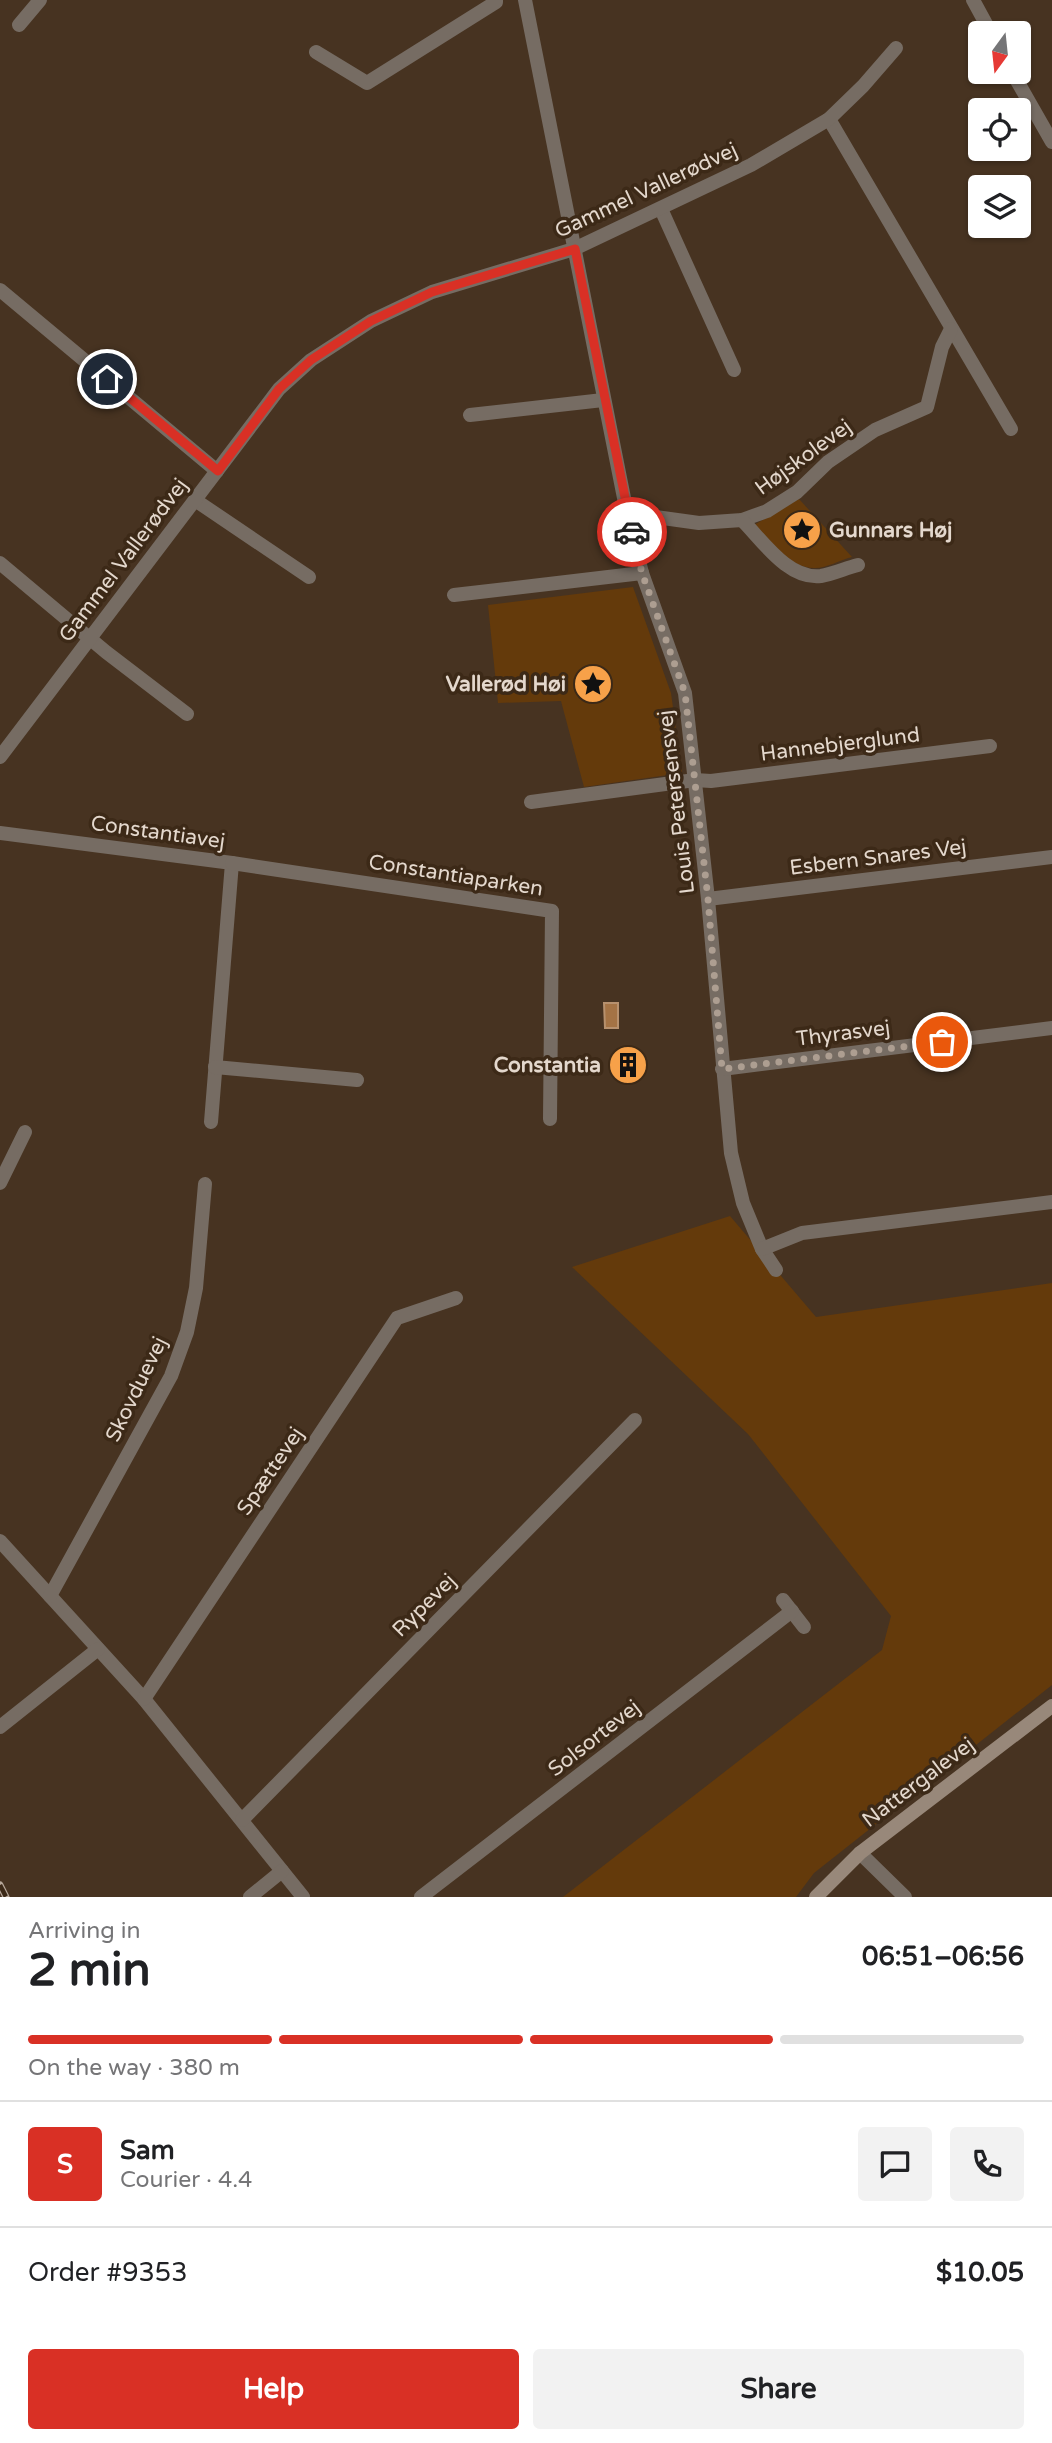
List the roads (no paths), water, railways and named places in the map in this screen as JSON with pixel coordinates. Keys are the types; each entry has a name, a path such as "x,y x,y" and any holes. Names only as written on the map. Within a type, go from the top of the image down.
{"street":[{"path":"19,25 40,0"},
{"path":"316,52 367,83 496,0"},
{"name":"Louis Petersensvej","path":"525,0 627,513 642,573 685,693 708,899 731,1153 743,1203 762,1249 776,1270"},
{"path":"973,0 984,21"},
{"name":"Gammel Vallerødvej","path":"0,757 279,389 311,360 371,321 432,292 575,249 751,165 829,119 897,48"},
{"path":"1020,84 1052,142"},
{"path":"829,119 1011,429"},
{"path":"661,209 734,370"},
{"path":"0,290 218,471"},
{"name":"Højskolevej","path":"627,513 699,523 742,520 767,511 797,492 828,462 875,430 927,407 942,347 951,329"},
{"path":"470,415 604,400"},
{"path":"195,500 309,576"},
{"name":"Højskolevej","path":"742,520 788,567 803,573 819,576 858,565"},
{"path":"0,563 90,639 187,715"},
{"path":"454,595 642,573"},
{"name":"Hannebjerglund","path":"531,802 990,746"},
{"name":"Constantiavej","path":"0,833 232,863 211,1122"},
{"name":"Esbern Snares Vej","path":"708,899 1052,857"},
{"name":"Constantiaparken","path":"232,863 552,911 550,1119"},
{"name":"Thyrasvej","path":"722,1069 1052,1028"},
{"path":"215,1068 357,1080"},
{"path":"0,1183 25,1132"},
{"name":"Skovduevej","path":"50,1596 171,1376 187,1332 195,1288 205,1184"},
{"path":"762,1249 802,1233 1052,1202"},
{"name":"Spættevej","path":"144,1699 397,1318 456,1298"},
{"name":"Rypevej","path":"242,1820 635,1420"},
{"path":"0,1541 144,1699 303,1897"},
{"name":"Solsortevej","path":"421,1897 788,1606 804,1627"},
{"path":"0,1727 98,1649"},
{"name":"Nattergalevej","path":"816,1897 860,1853 1052,1706"},
{"path":"860,1853 905,1897"},
{"path":"250,1897 282,1871"}],"railway":[{"path":"0,1885 6,1897"}],"place":[{"name":"Gunnars Høj","path":"802,530"},
{"name":"Vallerød Høi","path":"593,684"},
{"name":"Constantia","path":"628,1065"}]}
